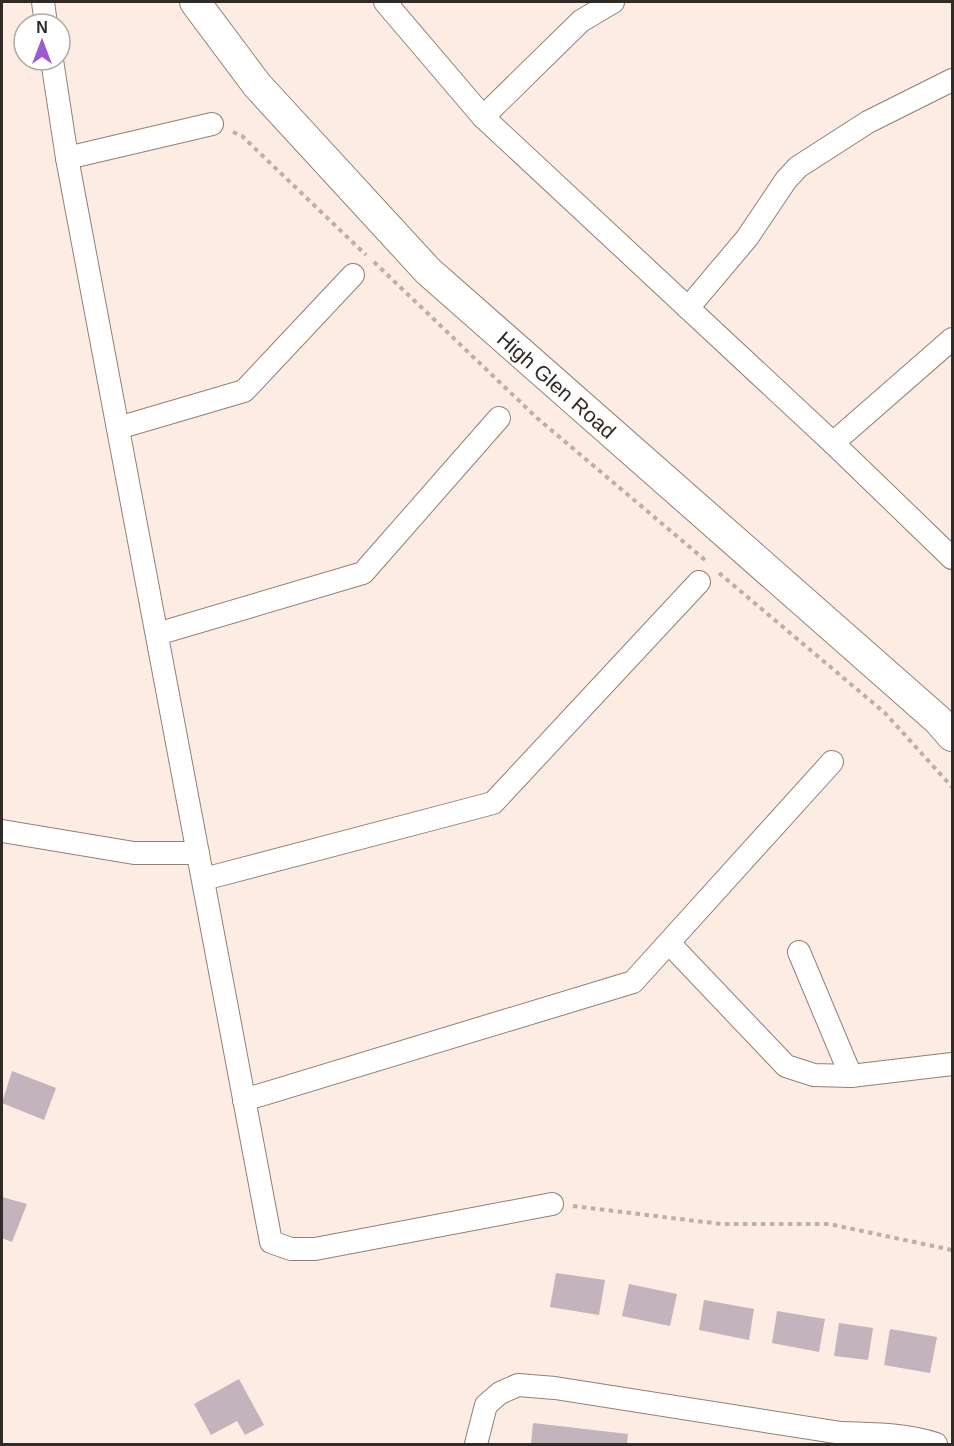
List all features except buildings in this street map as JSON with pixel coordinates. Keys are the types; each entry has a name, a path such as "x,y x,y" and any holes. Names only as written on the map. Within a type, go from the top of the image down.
{"main road":[{"name":"High Glen Road","path":"195,2 257,85 428,271 938,720 952,736"}],"street":[{"path":"385,2 483,117 833,443 952,558"},
{"path":"483,117 580,21 613,2"},
{"path":"54,72 67,158 272,1242 291,1249 315,1249 552,1204"},
{"path":"688,308 747,238 786,180 798,167 868,122 952,80"},
{"path":"67,158 212,124"},
{"path":"118,428 244,391 353,275"},
{"path":"833,443 952,339"},
{"path":"157,634 363,573 498,418"},
{"path":"204,879 492,803 707,571"},
{"path":"244,1100 633,982 832,762"},
{"path":"2,831 134,854 198,853"},
{"path":"669,943 786,1066 814,1075 851,1076 952,1064"},
{"path":"799,952 851,1076"},
{"path":"476,1444 486,1405 500,1393 518,1385 555,1388 841,1433 920,1439 936,1444"}],"path":[{"path":"212,124 242,136 537,418 707,571 885,713 952,787"},
{"path":"552,1204 722,1224 829,1224 952,1250"}]}
